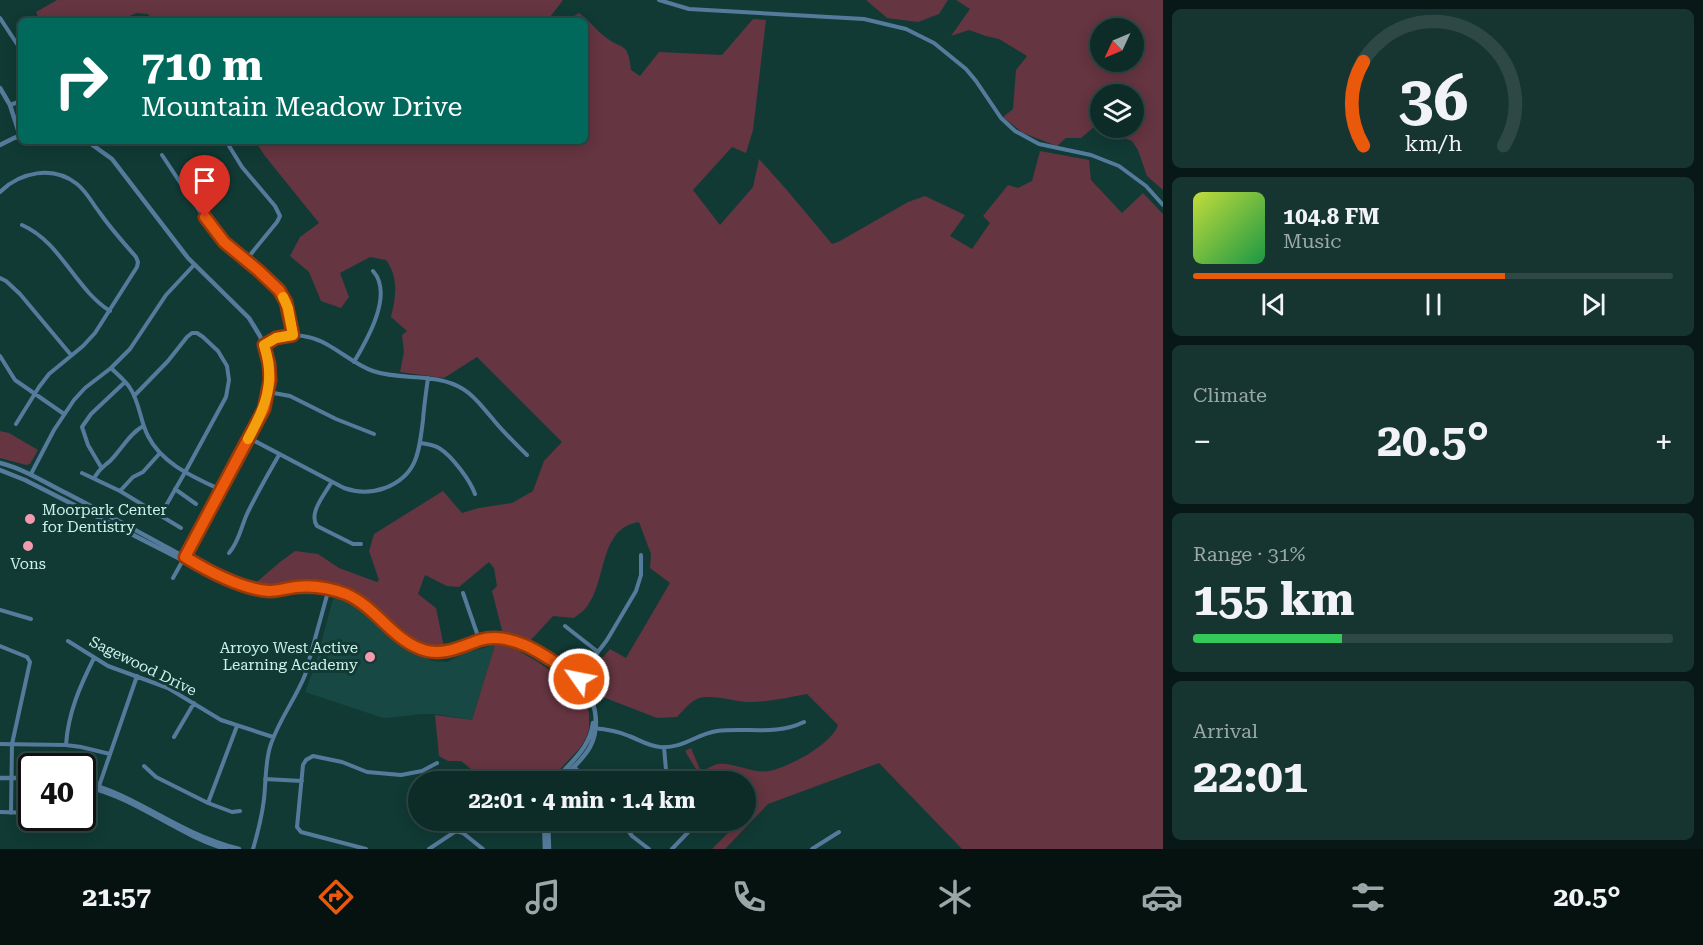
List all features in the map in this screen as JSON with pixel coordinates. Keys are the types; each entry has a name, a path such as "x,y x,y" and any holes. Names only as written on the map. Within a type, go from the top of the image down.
{"street":[{"path":"659,0 689,9 864,19 906,29 939,46 966,69 1001,118 1015,131 1038,144 1092,155 1119,166 1146,186 1163,205"},
{"path":"0,18 18,45"},
{"path":"0,88 10,105 18,130"},
{"path":"10,105 18,101"},
{"path":"0,145 18,137"},
{"path":"92,144 105,153 120,168 194,265 249,318 264,345 269,369 268,392 264,409 173,578"},
{"path":"228,144 242,167 275,206 280,216 246,260"},
{"path":"162,155 217,234 279,290 286,302 293,335"},
{"path":"0,192 17,178 39,173 65,177 85,192 138,262 110,311 89,340 49,374 16,424"},
{"path":"22,225 38,233 88,293 110,311"},
{"path":"30,474 64,414 79,394 130,350 166,296 194,265"},
{"path":"354,362 371,331 378,310 379,280 373,271"},
{"path":"0,278 20,294 71,355"},
{"path":"134,396 190,334 200,334 225,361 228,390 219,411 159,516"},
{"path":"264,345 276,338 293,335 307,336 319,340 354,362 378,373 450,382 473,397 527,454"},
{"path":"0,356 15,380 64,414"},
{"path":"111,368 131,389 143,426 160,453 173,464 221,490"},
{"path":"249,438 344,488 360,492 373,491 391,485 400,480 415,462 421,443 428,378"},
{"path":"101,467 85,438 82,427 91,414 124,382"},
{"path":"268,392 290,396 336,419 374,434"},
{"path":"94,478 130,435 143,426"},
{"path":"421,443 435,446 446,453 471,483 475,494"},
{"path":"120,491 160,453"},
{"path":"230,553 236,545 244,520 279,454"},
{"path":"0,463 30,474 184,559"},
{"path":"0,470 25,480 227,581 269,594 308,589 328,590 356,598 404,640 421,649 445,652 496,638 519,642 577,680 585,687 594,707 591,745 566,771"},
{"path":"82,473 120,491 182,528"},
{"path":"331,483 314,514 314,521 317,526 347,541 361,544"},
{"path":"175,489 196,504"},
{"path":"577,680 607,639 638,586 642,571 641,555"},
{"path":"253,849 262,815 267,759 273,737 305,675 328,590"},
{"path":"463,593 480,642"},
{"path":"0,610 31,619"},
{"path":"565,626 598,652"},
{"name":"Sagewood Drive","path":"68,641 115,669 168,688 220,720 273,737"},
{"path":"0,646 27,657 30,662 12,744 11,813"},
{"path":"66,745 68,725 78,690 94,658"},
{"path":"99,788 137,676"},
{"path":"174,737 194,703"},
{"path":"594,728 616,731 649,745 664,747 682,745 717,731 785,730 804,722"},
{"path":"208,803 237,726"},
{"path":"0,744 66,745 110,754"},
{"path":"664,747 666,771"},
{"path":"366,849 298,830 296,824 304,762 313,756 342,762 367,772 393,775 416,773 437,763"},
{"path":"567,771 572,765"},
{"path":"572,765 578,771"},
{"path":"144,766 156,777 208,803 232,812 240,811"},
{"path":"265,779 302,781"},
{"path":"0,780 18,780"},
{"path":"96,787 192,836 225,848 239,849"},
{"path":"0,812 18,813"},
{"path":"429,849 456,831 463,833 483,849"},
{"path":"546,831 547,849"},
{"path":"629,831 649,849"},
{"path":"672,849 690,831"},
{"path":"812,849 839,831"}],"shaded area":[{"path":"57,0 563,0 549,18 151,18 148,14 137,13 124,18 39,18 36,12"},
{"path":"866,0 948,0 939,14 918,22 887,18"},
{"path":"956,0 1163,0 1163,190 1147,176 1138,150 1132,141 1124,138 1144,138 1144,84 1090,84 1090,130 1081,138 1066,138 1057,146 1023,133 1003,117 1013,109 1016,70 1027,56 999,39 969,30 951,36 970,9"},
{"path":"579,13 585,18 571,18"},
{"path":"753,19 766,20 753,130 746,153 732,147 693,190 720,225 753,187 759,159 832,244 908,202 925,196 965,215 950,236 972,249 990,223 983,216 1008,185 1018,188 1032,181 1040,151 1089,160 1091,180 1122,213 1143,193 1163,214 1163,849 962,849 879,763 768,804 756,817 756,771 777,769 808,754 827,740 838,725 807,694 751,702 705,697 693,701 677,717 657,718 603,697 593,690 586,680 591,671 610,649 626,658 670,583 650,568 651,554 639,522 626,526 610,544 594,594 585,609 574,618 553,616 530,641 503,634 492,591 497,586 494,568 489,562 459,587 447,586 425,575 418,594 436,608 445,652 413,646 356,599 315,587 274,591 251,587 295,551 318,554 339,568 377,582 379,580 369,551 374,534 443,491 462,513 512,503 533,491 544,461 562,442 477,357 444,378 400,372 404,352 402,335 407,331 391,317 395,281 386,260 370,257 340,273 349,297 341,308 321,301 309,272 290,256 300,237 319,223 257,144 588,144 588,21 610,41 626,50 631,70 640,76 659,52 722,55"},
{"path":"0,431 9,433 38,450 30,464 0,458"},
{"name":"Arroyo West Active Learning Academy","path":"340,597 362,610 404,649 433,661 447,662 465,653 495,645 472,720 436,714 380,717 305,692 315,666 333,599"},
{"path":"495,645 512,647 568,679 576,686 585,699 589,713 589,729 580,748 558,771 474,771 461,761 448,761 439,756 435,715 472,720"},
{"path":"691,748 701,771 697,771 685,751"},
{"path":"718,764 756,771 703,771"},
{"path":"730,831 742,831 725,849 712,849"}],"slow traffic":[{"path":"248,439 264,409 268,392 270,380 264,345 276,338 293,335 288,308 283,297"}],"place":[{"name":"Moorpark Center for Dentistry","path":"30,519"},
{"name":"Vons","path":"28,546"},
{"name":"Arroyo West Active Learning Academy","path":"370,657"}],"route":[{"path":"205,217 224,242 279,290 286,302 293,335 276,338 264,345 270,380 264,409 185,557 234,582 259,590 274,591 296,587 315,587 329,588 347,594 364,604 404,640 421,649 445,652 480,640 508,639 519,642 579,679"}]}
